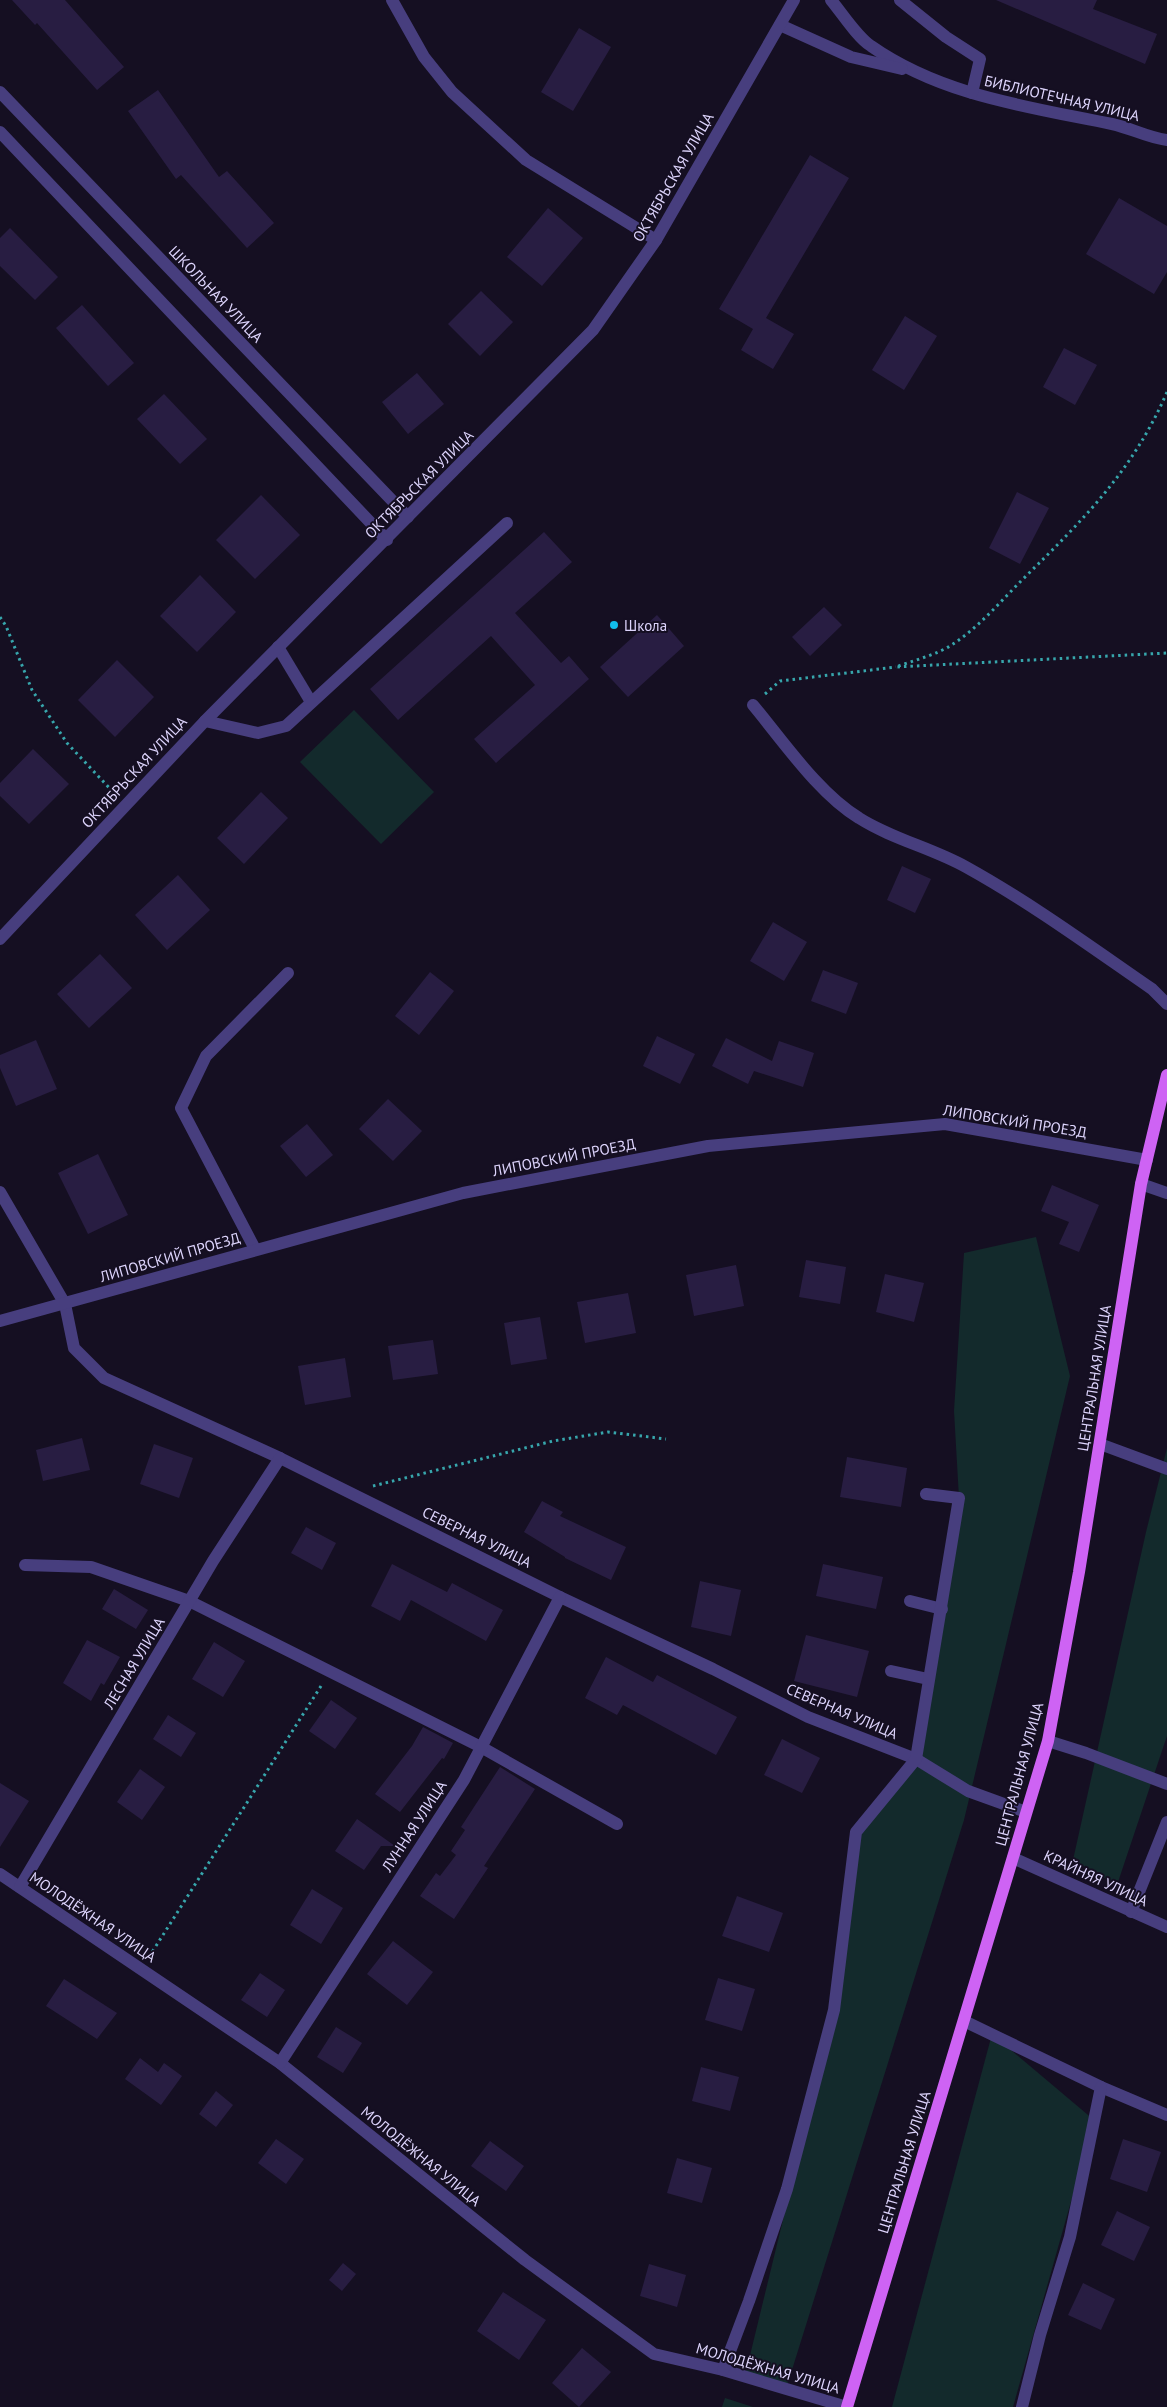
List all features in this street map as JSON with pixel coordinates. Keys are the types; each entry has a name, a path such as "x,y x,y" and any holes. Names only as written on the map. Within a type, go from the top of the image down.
{"main road":[{"name":"ЦЕНТРАЛЬНАЯ УЛИЦА","path":"847,2407 1048,1742 1100,1444 1141,1184 1167,1075"}],"street":[{"path":"392,0 424,57 452,92 526,160 656,240"},
{"name":"ОКТЯБРЬСКАЯ УЛИЦА","path":"0,939 205,721 594,330 656,240 794,0"},
{"name":"БИБЛИОТЕЧНАЯ УЛИЦА","path":"831,0 869,45 917,72 972,93 1017,106 1115,125 1167,140"},
{"path":"900,0 946,37 980,59 972,93"},
{"path":"780,25 851,57 917,72"},
{"name":"ШКОЛЬНАЯ УЛИЦА","path":"0,92 408,518"},
{"path":"0,132 387,540"},
{"path":"205,721 258,733 286,726 507,523"},
{"path":"278,647 311,702"},
{"path":"753,705 816,782 858,818 913,845 964,865 1152,989 1167,1004"},
{"path":"255,1249 181,1108 206,1056 288,973"},
{"name":"ЛИПОВСКИЙ ПРОЕЗД","path":"0,1321 463,1192 708,1146 944,1124 1147,1160"},
{"path":"1141,1184 1167,1193"},
{"name":"СЕВЕРНАЯ УЛИЦА","path":"0,1192 65,1304 74,1348 104,1378 280,1458 808,1717 916,1760 968,1791 1026,1812"},
{"path":"1100,1444 1167,1469"},
{"name":"ЛЕСНАЯ УЛИЦА","path":"20,1887 189,1601 280,1458"},
{"path":"723,2370 749,2301 787,2189 834,2010 856,1832 916,1760 959,1498 926,1494"},
{"path":"25,1565 90,1568 189,1601 331,1670 481,1747 618,1824"},
{"name":"ЛУННАЯ УЛИЦА","path":"280,2063 464,1780 560,1597"},
{"path":"910,1601 942,1609"},
{"path":"891,1671 928,1679"},
{"path":"1048,1742 1086,1753 1167,1784"},
{"path":"1130,1912 1167,1822"},
{"name":"КРАЙНЯЯ УЛИЦА","path":"1013,1858 1167,1927"},
{"name":"МОЛОДЁЖНАЯ УЛИЦА","path":"0,1874 280,2063 525,2260 654,2354 723,2370 847,2407"},
{"path":"964,2021 1167,2115"},
{"path":"1022,2407 1040,2335 1070,2237 1101,2086"}],"path":[{"path":"896,667 951,646 974,628 1071,532 1118,479 1155,420 1167,392"},
{"path":"0,617 6,626 32,690 67,743 125,805"},
{"path":"753,705 780,681 896,667 1167,653"},
{"path":"350,1492 553,1441 608,1432 666,1439"},
{"path":"141,1968 331,1670"}],"green space":[{"path":"354,710 434,792 381,844 300,762"},
{"path":"1036,1237 1070,1376 964,1820 786,2389 745,2376 834,2010 856,1832 916,1759 959,1498 954,1411 964,1253"},
{"path":"1167,1448 1167,1736 1117,1885 1073,1860 1146,1532"},
{"path":"992,2034 1094,2120 1013,2407 892,2407"},
{"path":"725,2398 753,2407 722,2407"}],"building":[{"path":"12,0 65,0 124,67 97,90 37,23 35,25"},
{"path":"996,0 1097,0 1093,9 1157,34 1145,64"},
{"path":"579,28 611,47 573,111 541,92"},
{"path":"158,90 219,177 227,171 274,223 247,248 181,175 176,179 128,111"},
{"path":"810,155 849,178 766,318 794,334 773,369 741,350 753,329 719,309"},
{"path":"1119,198 1167,226 1167,272 1154,294 1086,254"},
{"path":"548,208 583,238 542,286 507,257"},
{"path":"10,228 58,277 35,300 0,266 0,238"},
{"path":"481,291 513,322 480,356 448,324"},
{"path":"82,305 134,363 108,386 56,328"},
{"path":"905,316 937,336 904,390 872,370"},
{"path":"1064,348 1097,365 1075,405 1043,387"},
{"path":"417,373 444,404 408,434 382,402"},
{"path":"164,394 207,439 180,464 137,419"},
{"path":"1017,492 1049,508 1020,564 989,548"},
{"path":"261,495 300,535 255,579 216,540"},
{"path":"544,532 572,562 515,613 561,663 569,656 589,679 496,763 474,739 535,685 491,636 398,720 370,689"},
{"path":"200,575 236,612 197,652 160,616"},
{"path":"824,607 842,625 810,656 792,637"},
{"path":"657,615 684,646 628,697 600,667"},
{"path":"117,660 154,697 115,737 78,700"},
{"path":"33,749 69,784 29,824 0,796 0,783"},
{"path":"261,792 288,818 244,864 217,838"},
{"path":"902,866 931,879 915,913 887,900"},
{"path":"178,875 210,910 167,950 135,915"},
{"path":"773,922 807,942 784,981 750,961"},
{"path":"100,954 132,988 89,1028 57,994"},
{"path":"823,970 858,983 846,1014 811,1001"},
{"path":"430,972 454,991 419,1035 395,1016"},
{"path":"657,1036 695,1054 680,1084 643,1066"},
{"path":"726,1038 772,1061 779,1041 814,1053 803,1087 754,1071 748,1084 712,1066"},
{"path":"36,1040 57,1089 16,1106 0,1068 0,1055"},
{"path":"388,1099 422,1131 393,1161 359,1129"},
{"path":"307,1124 333,1155 306,1177 280,1146"},
{"path":"98,1154 128,1215 88,1234 58,1173"},
{"path":"1052,1185 1099,1205 1079,1252 1059,1244 1069,1222 1041,1211"},
{"path":"806,1260 846,1267 840,1304 799,1297"},
{"path":"736,1265 744,1306 694,1316 686,1275"},
{"path":"885,1274 924,1283 914,1322 876,1312"},
{"path":"628,1293 636,1333 585,1343 577,1302"},
{"path":"540,1317 547,1359 511,1365 504,1323"},
{"path":"433,1340 438,1374 393,1380 388,1346"},
{"path":"345,1358 351,1397 305,1405 298,1366"},
{"path":"82,1438 90,1470 43,1481 36,1450"},
{"path":"154,1444 193,1458 179,1498 140,1484"},
{"path":"847,1457 907,1468 901,1507 840,1497"},
{"path":"542,1501 563,1512 560,1516 626,1547 611,1580 565,1558 524,1532"},
{"path":"306,1527 336,1543 322,1570 291,1553"},
{"path":"392,1564 447,1592 452,1583 503,1610 486,1641 411,1600 400,1621 371,1606"},
{"path":"823,1564 883,1577 876,1609 816,1596"},
{"path":"700,1581 741,1590 731,1636 691,1627"},
{"path":"114,1589 148,1610 136,1629 102,1609"},
{"path":"806,1635 869,1651 857,1697 794,1681"},
{"path":"87,1640 120,1657 104,1685 101,1683 91,1701 63,1683"},
{"path":"214,1642 245,1661 223,1697 192,1679"},
{"path":"606,1657 653,1682 657,1675 737,1717 716,1755 623,1705 617,1715 585,1698"},
{"path":"331,1700 357,1718 335,1749 309,1731"},
{"path":"168,1715 196,1733 181,1757 153,1739"},
{"path":"423,1727 453,1743 444,1759 442,1758 400,1812 375,1794 412,1746"},
{"path":"782,1739 820,1758 802,1793 764,1775"},
{"path":"500,1767 535,1789 484,1866 488,1868 454,1919 420,1896 436,1873 440,1876 456,1855 451,1851 465,1830 461,1827"},
{"path":"140,1769 165,1787 142,1820 117,1802"},
{"path":"0,1783 29,1801 0,1847"},
{"path":"357,1819 395,1846 381,1846 364,1870 335,1851"},
{"path":"312,1889 343,1908 321,1944 290,1925"},
{"path":"737,1896 783,1913 769,1952 722,1936"},
{"path":"393,1941 433,1972 407,2005 367,1974"},
{"path":"260,1973 285,1990 267,2017 241,2000"},
{"path":"718,1978 755,1989 742,2031 705,2020"},
{"path":"64,1979 117,2013 97,2039 46,2006"},
{"path":"336,2027 362,2043 343,2073 317,2057"},
{"path":"140,2058 158,2072 164,2063 182,2076 161,2105 125,2079"},
{"path":"701,2067 739,2077 730,2111 692,2101"},
{"path":"216,2091 233,2105 216,2127 199,2114"},
{"path":"276,2139 304,2159 286,2184 258,2163"},
{"path":"1123,2139 1161,2152 1147,2192 1110,2179"},
{"path":"490,2141 524,2166 506,2191 471,2166"},
{"path":"677,2158 712,2168 702,2203 667,2193"},
{"path":"1117,2211 1150,2227 1134,2261 1101,2245"},
{"path":"343,2263 356,2274 342,2291 329,2280"},
{"path":"649,2264 686,2275 677,2307 640,2296"},
{"path":"1083,2283 1115,2299 1101,2330 1068,2315"},
{"path":"503,2292 546,2320 519,2360 477,2331"},
{"path":"582,2348 611,2372 579,2407 552,2383"}],"place":[{"name":"Школа","path":"614,625"}]}
